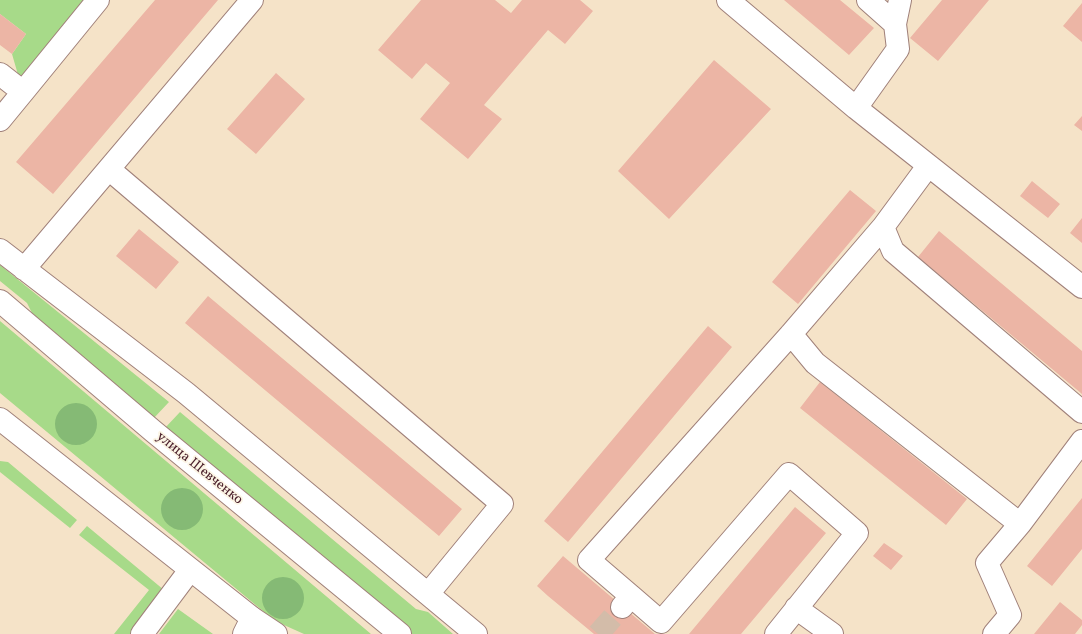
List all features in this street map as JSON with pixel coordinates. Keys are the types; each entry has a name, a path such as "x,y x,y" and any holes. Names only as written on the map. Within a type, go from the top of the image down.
{"main road":[{"path":"0,120 98,0"},
{"path":"24,269 110,170 252,0"},
{"path":"728,0 856,108 1082,287"},
{"path":"868,0 895,24"},
{"path":"856,108 898,49 895,24 900,0"},
{"path":"0,74 22,92"},
{"path":"776,634 857,533 789,474 661,622 627,601 589,560 791,334 883,228 928,166"},
{"path":"110,170 502,504 428,594"},
{"path":"883,228 893,250 1082,412"},
{"path":"0,250 186,393 476,634"},
{"name":"улица Шевченко","path":"0,301 153,431 400,634"},
{"path":"791,334 815,364 1020,524"},
{"path":"2,425 190,570 248,626 276,634"},
{"path":"994,634 1010,615 987,564 1020,524 1082,441"},
{"path":"142,634 190,570"},
{"path":"796,608 832,634"}],"green space":[{"path":"0,0 98,0 23,92 12,54 26,34 0,14"},
{"path":"0,265 169,402 153,419 38,325 27,303 0,281"},
{"path":"0,321 371,634 304,634 275,621 0,393"},
{"path":"72,403 80,403 91,409 97,420 97,428 91,439 80,445 72,445 61,439 55,428 55,420 61,409"},
{"path":"180,412 416,609 428,612 453,634 406,634 164,429"},
{"path":"0,461 8,462 77,520 70,528 0,472"},
{"path":"178,488 186,488 197,494 203,505 203,513 197,524 186,530 178,530 167,524 161,513 161,505 167,494"},
{"path":"87,526 164,590 131,634 114,634 149,590 79,535"},
{"path":"279,577 287,577 298,583 304,594 304,602 298,613 287,619 279,619 268,613 262,602 262,594 268,583"},
{"path":"178,609 213,634 159,634"}],"building":[{"path":"155,0 218,0 53,194 16,162"},
{"path":"421,0 495,0 511,13 522,0 580,0 593,11 565,44 548,30 484,105 502,119 468,159 420,119 450,83 426,63 412,79 378,50"},
{"path":"784,0 840,0 874,28 849,55"},
{"path":"942,0 989,0 938,61 910,38"},
{"path":"1082,3 1082,42 1063,26"},
{"path":"0,14 26,34 12,54 0,45"},
{"path":"714,60 771,109 669,219 618,171"},
{"path":"276,73 305,99 256,154 227,129"},
{"path":"1082,116 1082,131 1074,125"},
{"path":"1032,181 1060,204 1048,218 1020,196"},
{"path":"850,190 876,211 798,304 772,282"},
{"path":"1082,218 1082,243 1070,233"},
{"path":"139,229 179,262 156,289 116,256"},
{"path":"939,231 1082,351 1082,394 918,257"},
{"path":"208,296 462,509 439,536 185,323"},
{"path":"708,326 732,347 568,542 544,521"},
{"path":"820,382 967,499 946,525 800,408"},
{"path":"1082,498 1082,549 1052,586 1027,566"},
{"path":"795,507 826,533 741,634 689,634"},
{"path":"884,543 903,556 891,570 873,556"},
{"path":"563,556 655,634 594,634 548,596 537,586"},
{"path":"1060,602 1082,620 1082,625 1075,634 1034,634"}],"tunnel":[{"path":"598,634 622,607"}]}
